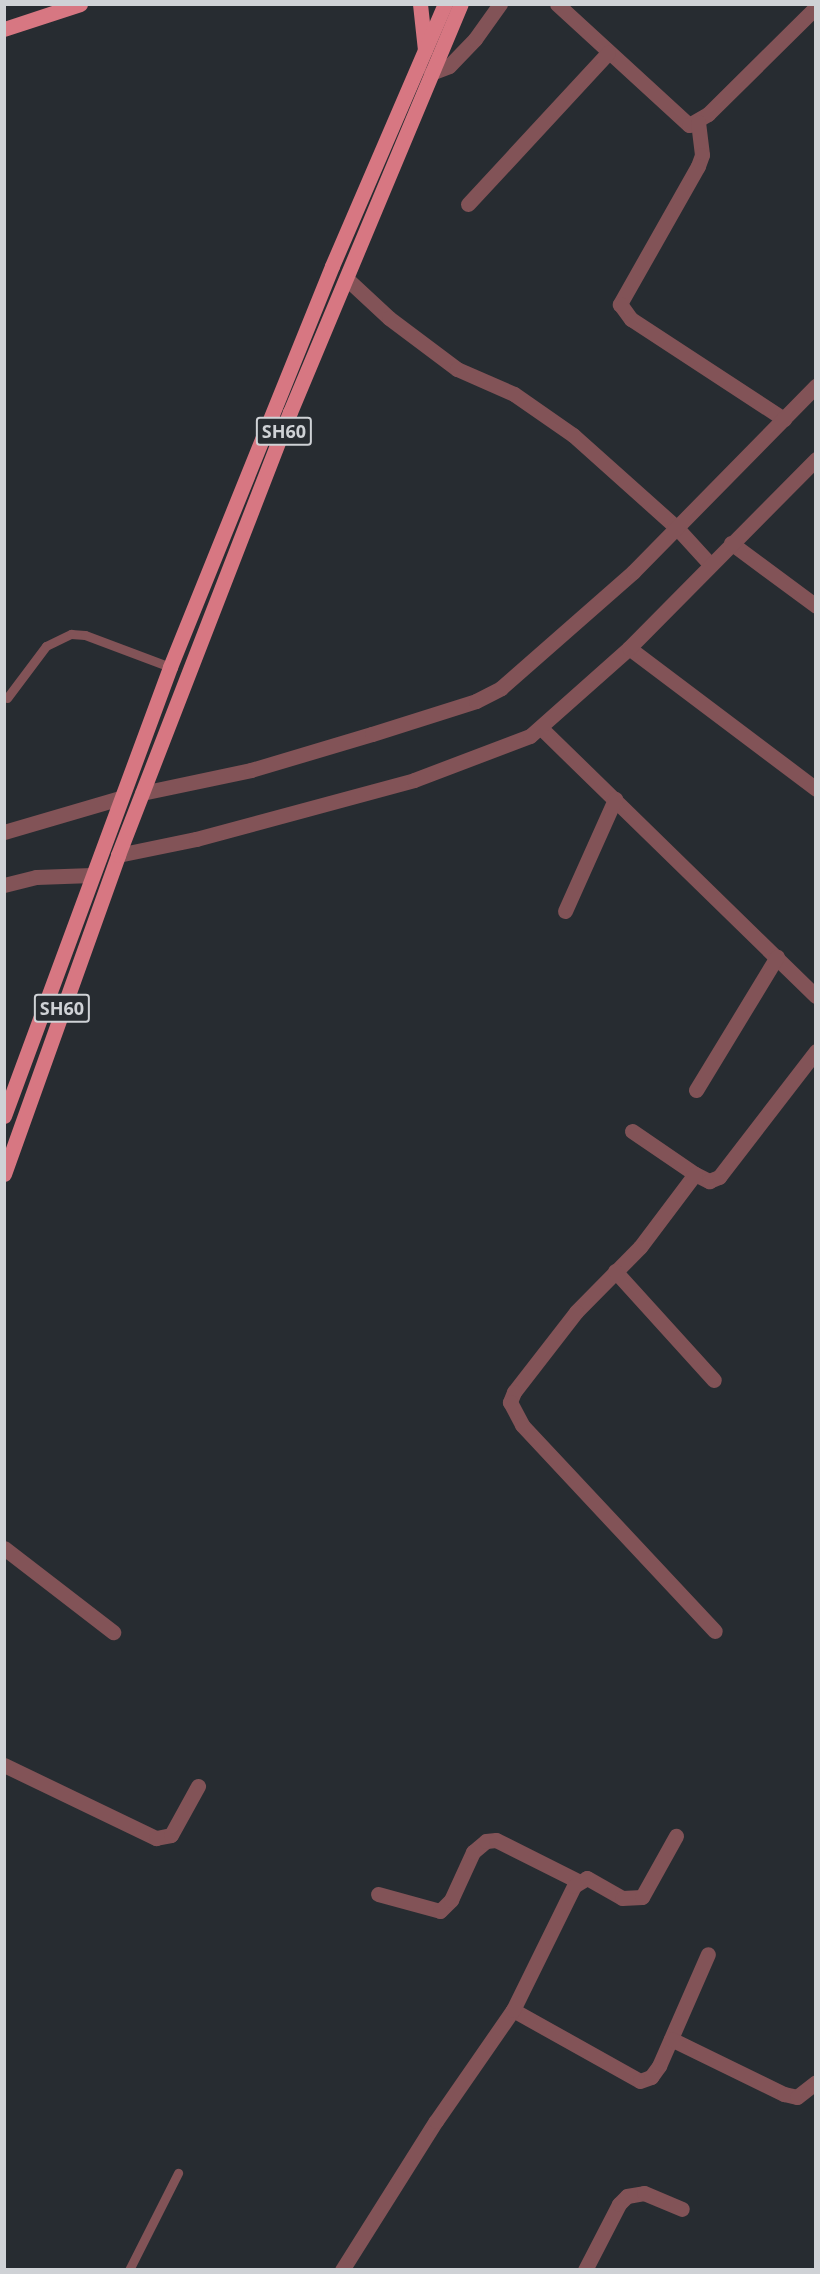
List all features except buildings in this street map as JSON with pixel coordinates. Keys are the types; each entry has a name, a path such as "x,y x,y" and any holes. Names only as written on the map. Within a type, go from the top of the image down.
{"main road":[{"path":"4,29 80,4"},
{"path":"420,4 425,53"},
{"name":"SH60","path":"4,1174 120,849 291,412 347,279 404,121 425,53 445,4"},
{"name":"SH60","path":"4,1116 118,802 332,266 461,8"}],"street":[{"path":"430,73 449,66 475,39 500,4"},
{"path":"557,4 689,125 698,122 816,7"},
{"path":"468,204 608,52"},
{"path":"698,122 702,155 698,166 620,304 630,320 784,419"},
{"path":"347,279 389,318 457,369 514,394 543,413 679,530 708,561"},
{"path":"141,797 251,770 476,701 524,671 679,530 816,386"},
{"path":"120,849 196,839 414,780 509,747 541,728 629,648 708,561 731,543 816,459"},
{"path":"731,543 816,606"},
{"path":"629,648 816,789"},
{"path":"541,728 816,996"},
{"path":"565,911 615,799"},
{"path":"4,832 118,802"},
{"path":"4,885 36,877 92,875"},
{"path":"696,1090 777,957"},
{"path":"632,1131 694,1174 709,1181 719,1177 816,1051"},
{"path":"694,1174 640,1247 576,1312 514,1392 510,1402 513,1414 715,1631"},
{"path":"615,1271 714,1380"},
{"path":"4,1548 113,1632"},
{"path":"4,1766 156,1838 171,1835 198,1786"},
{"path":"342,2270 435,2121 513,2010 578,1881 587,1878 622,1898 642,1897 676,1836"},
{"path":"378,1894 440,1911 451,1900 474,1852 486,1841 496,1840 578,1881"},
{"path":"513,2010 640,2081 651,2077 659,2066 708,1954"},
{"path":"670,2039 784,2094 797,2097 816,2082"},
{"path":"585,2270 619,2204 627,2196 644,2193 682,2209"}],"lane":[{"path":"8,698 46,646 71,634 85,635 170,668"},
{"path":"129,2270 177,2173"}]}
